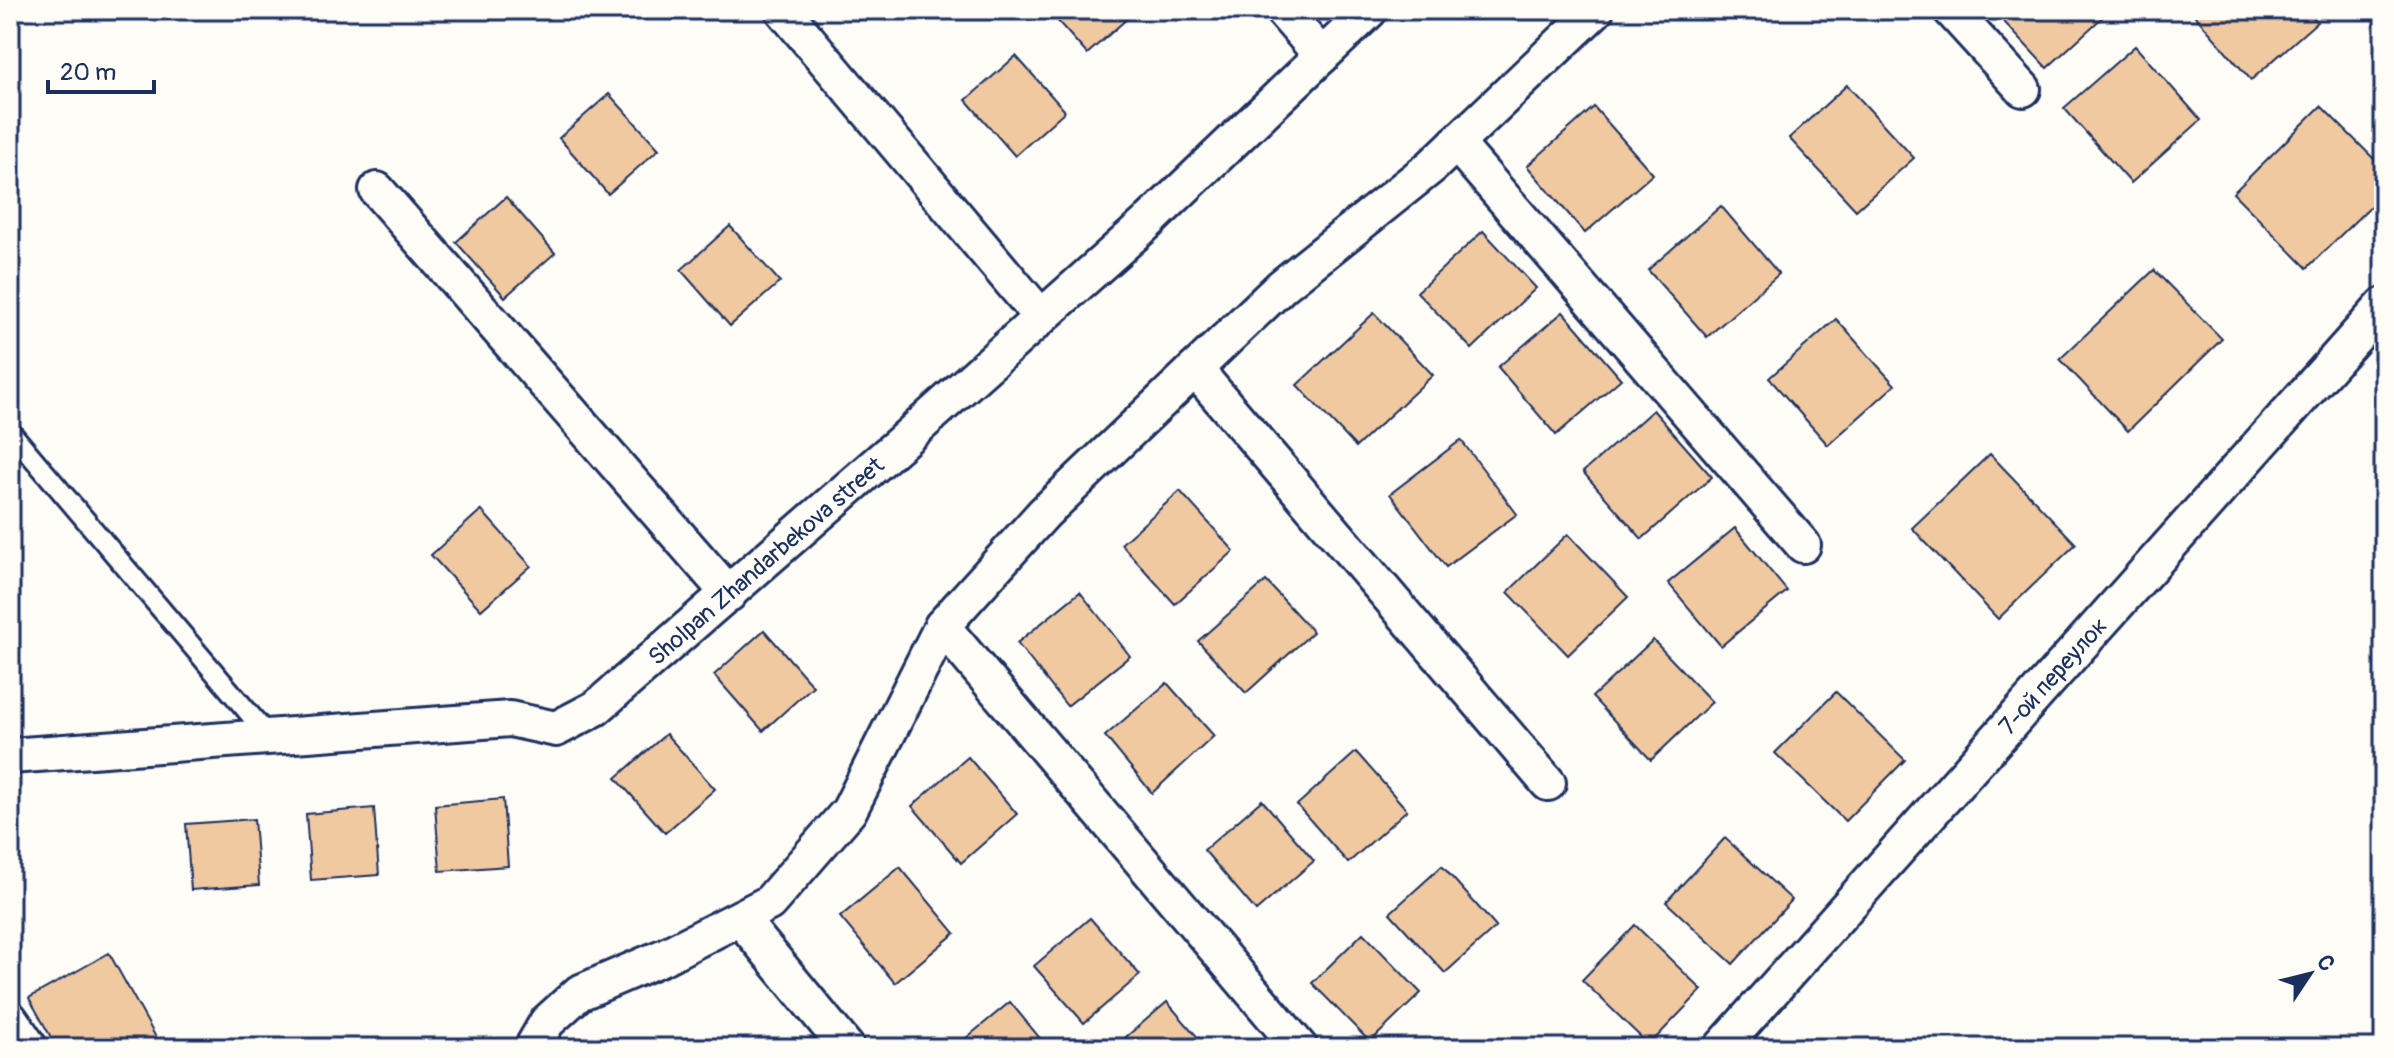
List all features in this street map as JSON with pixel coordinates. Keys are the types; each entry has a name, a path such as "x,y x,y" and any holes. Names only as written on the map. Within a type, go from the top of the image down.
{"street":[{"path":"783,10 1041,317"},
{"path":"1282,10 1322,56"},
{"name":"Sholpan Zhandarbekova street","path":"10,756 510,719 556,729 596,708 1148,222 1370,10"},
{"path":"532,1048 547,1022 579,993 741,919 769,903 849,811 942,626 1044,513 1282,286 1432,166 1596,10"},
{"path":"1951,10 2023,89"},
{"path":"1456,143 1803,545"},
{"path":"377,190 729,594"},
{"name":"7-ой переулок","path":"1721,1048 2384,305"},
{"path":"1195,369 1548,783"},
{"path":"942,626 1300,1048"},
{"path":"741,919 847,1048"},
{"path":"10,1019 30,1048"}],"lane":[{"path":"10,431 270,738"}],"building":[{"path":"1048,10 1137,10 1087,54"},
{"path":"1993,10 2101,10 2105,15 2047,68"},
{"path":"2190,10 2306,10 2317,22 2251,80"},
{"path":"2135,46 2201,120 2131,183 2064,108"},
{"path":"1016,56 1065,111 1015,156 966,100"},
{"path":"1847,85 1914,158 1856,210 1789,138"},
{"path":"609,94 659,149 608,194 559,138"},
{"path":"2321,106 2384,169 2384,193 2307,268 2233,193"},
{"path":"1594,107 1653,174 1585,233 1527,166"},
{"path":"506,197 555,253 505,297 456,242"},
{"path":"1721,206 1779,274 1707,337 1648,270"},
{"path":"730,226 780,282 730,326 681,270"},
{"path":"1483,231 1536,288 1472,349 1417,292"},
{"path":"2154,270 2222,339 2128,431 2060,359"},
{"path":"1563,312 1621,379 1556,435 1498,367"},
{"path":"1374,313 1433,375 1356,447 1297,385"},
{"path":"1836,319 1895,385 1828,445 1769,378"},
{"path":"1653,410 1712,477 1642,539 1583,472"},
{"path":"1461,440 1517,514 1446,567 1390,494"},
{"path":"1990,454 2076,544 1998,619 1912,528"},
{"path":"1180,491 1234,551 1175,604 1121,544"},
{"path":"481,510 531,566 481,610 431,555"},
{"path":"1735,528 1787,591 1721,646 1668,583"},
{"path":"1568,534 1628,597 1568,655 1508,592"},
{"path":"1266,581 1313,632 1246,693 1198,641"},
{"path":"1080,592 1130,656 1067,706 1017,643"},
{"path":"764,630 813,686 763,731 714,675"},
{"path":"1653,640 1712,702 1651,760 1592,697"},
{"path":"1167,683 1214,736 1152,793 1105,736"},
{"path":"1836,692 1905,760 1845,821 1775,753"},
{"path":"666,734 715,789 665,833 616,778"},
{"path":"1356,752 1407,810 1348,863 1297,805"},
{"path":"968,757 1017,814 961,863 912,806"},
{"path":"503,799 508,866 440,871 435,805"},
{"path":"1262,800 1314,861 1256,911 1204,850"},
{"path":"374,808 379,875 311,880 306,814"},
{"path":"254,819 259,885 191,890 186,824"},
{"path":"1725,838 1792,900 1733,964 1666,902"},
{"path":"1442,866 1496,927 1445,973 1390,913"},
{"path":"900,867 955,933 895,983 840,917"},
{"path":"1090,918 1140,975 1084,1023 1034,966"},
{"path":"1635,925 1702,990 1649,1045 1582,980"},
{"path":"1363,933 1421,993 1370,1042 1312,983"},
{"path":"109,953 158,1041 145,1048 57,1048 29,998"},
{"path":"1010,1002 1048,1048 954,1048"},
{"path":"1167,1002 1207,1048 1113,1048"}]}
